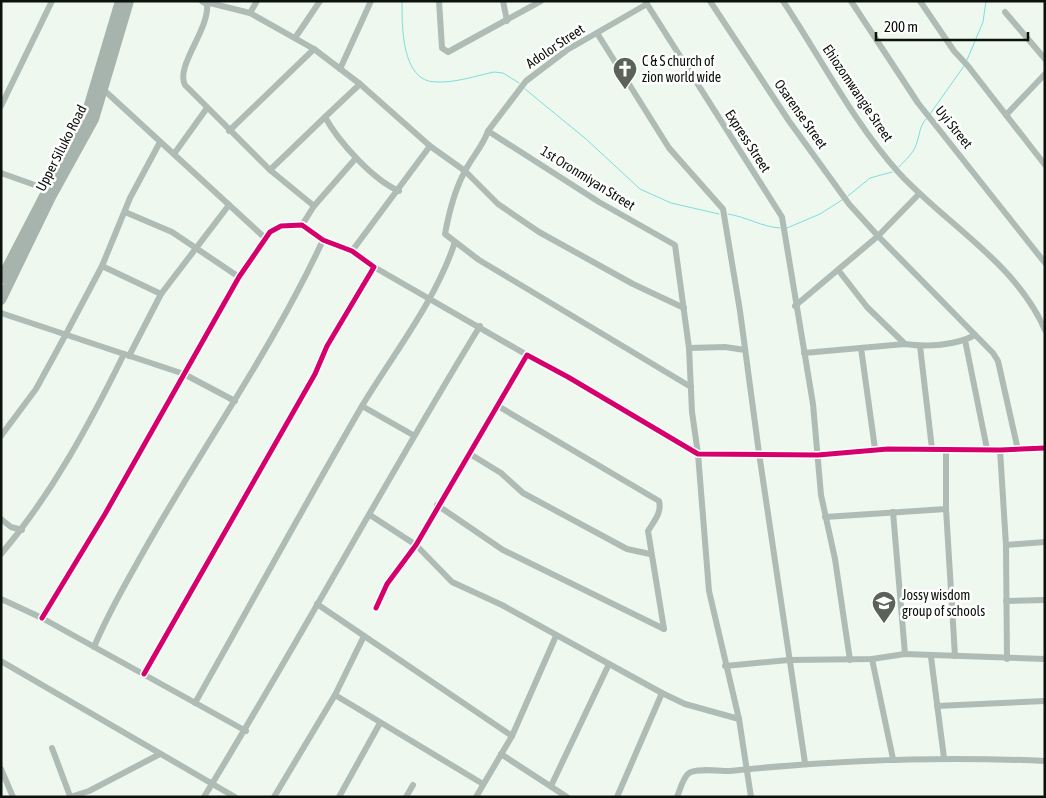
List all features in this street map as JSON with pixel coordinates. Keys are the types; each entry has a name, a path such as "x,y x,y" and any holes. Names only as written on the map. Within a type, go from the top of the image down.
{"main road":[{"name":"Upper Siluko Road","path":"1,279 46,188 86,115 120,1"},
{"name":"Upper Siluko Road","path":"1,300 47,206 94,119 129,1"}],"street":[{"path":"1,106 52,1"},
{"path":"202,1 250,12 314,49 360,84 430,146 465,171 498,204 539,232 633,284 684,308 690,348 692,412 698,454 709,591 725,666 739,719 751,797"},
{"path":"202,1 207,4 206,18 182,77 185,85 270,170 314,206"},
{"path":"250,12 257,1"},
{"path":"295,38 320,1"},
{"path":"340,69 371,1"},
{"path":"439,1 442,48 451,52 541,1"},
{"path":"503,1 508,21"},
{"name":"Osarense Street","path":"710,1 790,121 849,204 998,361 1018,450"},
{"name":"Ehiozomwangie Street","path":"783,1 856,117 898,172 919,194 969,237 1015,282 1035,311 1045,330"},
{"name":"Uyi Street","path":"851,1 928,115 1042,252 1045,263"},
{"path":"920,1 965,63 1045,165"},
{"name":"Adolor Street","path":"455,242 445,234 450,206 465,171 485,140 488,131 526,81 567,50 646,2"},
{"name":"Express Street","path":"646,2 782,217 795,306 813,404 825,517 835,559 850,660"},
{"path":"1005,12 1045,59"},
{"path":"596,33 669,148 723,209 740,310 758,453 805,763"},
{"path":"229,131 314,49"},
{"path":"1006,115 1045,74"},
{"path":"270,170 360,84"},
{"path":"104,90 264,237"},
{"path":"174,154 207,108"},
{"path":"324,117 332,130 356,158 389,187 399,191"},
{"name":"1st Oronmiyan Street","path":"488,131 599,202 675,245 684,308"},
{"path":"1,436 36,389 66,334 102,266 136,184 160,142"},
{"path":"352,251 399,191 430,146"},
{"path":"302,225 314,206 356,158"},
{"path":"1,174 46,188"},
{"path":"795,306 839,271 878,236 919,194"},
{"path":"1,554 22,530 49,492 161,294 229,205"},
{"path":"125,212 172,232 239,277"},
{"path":"42,618 105,514 239,277 264,237 274,228 302,225 323,240 352,251 374,267 480,326 527,355 568,376 698,454 818,455 875,450 946,448 1018,450 1045,448"},
{"path":"94,647 106,617 174,496 235,401 323,240"},
{"path":"195,703 362,406 430,298 448,263 455,242 479,260 691,387"},
{"path":"102,266 161,294"},
{"path":"144,674 315,374 331,340 374,267"},
{"path":"839,271 867,307 905,344"},
{"path":"1,313 184,374 235,401"},
{"path":"204,797 246,731 317,604 370,515 413,435 480,326"},
{"path":"804,353 905,344 920,346 965,340 974,335"},
{"path":"965,340 987,448"},
{"path":"920,346 932,449"},
{"path":"690,348 725,347 745,350"},
{"path":"861,348 875,450"},
{"path":"376,608 390,579 416,545 437,505 470,454 527,355"},
{"path":"362,406 413,435"},
{"path":"437,505 503,550 664,629 650,554 648,531 658,516 660,509 659,501 498,406"},
{"path":"946,448 946,509 955,656"},
{"path":"1000,450 1006,546 1007,659"},
{"path":"470,454 501,473 523,493 626,549 650,554"},
{"path":"825,517 946,509"},
{"path":"893,512 905,654"},
{"path":"370,515 416,545 452,582 502,605 556,636 685,704 739,719"},
{"path":"1,519 12,527 22,530"},
{"path":"1006,546 1045,542"},
{"path":"1,599 42,618 246,731"},
{"path":"1006,601 1045,600"},
{"path":"317,604 512,736"},
{"path":"274,797 335,695 364,636"},
{"path":"476,797 512,736 556,636"},
{"path":"725,666 789,660 872,659 905,654 931,657 1045,659"},
{"path":"931,657 944,758"},
{"path":"872,659 893,760"},
{"path":"1,661 234,797"},
{"path":"551,786 608,664"},
{"path":"617,797 662,693"},
{"path":"335,695 483,784"},
{"path":"937,706 1045,701"},
{"path":"339,797 380,723"},
{"path":"52,748 70,797 90,794 160,754"},
{"path":"501,754 567,797"},
{"path":"677,797 689,773 805,763 944,758 1044,761"},
{"path":"1,769 13,797"},
{"path":"406,797 413,785"}],"waterway":[{"path":"402,1 402,24 406,50 410,63 416,73 424,80 436,82 450,81 494,72 503,73 519,83"},
{"path":"967,60 983,22 986,1"},
{"path":"930,114 964,66"},
{"path":"525,89 586,139 640,189 671,203 719,214"},
{"path":"899,167 915,148 926,119"},
{"path":"848,196 870,178 892,172"},
{"path":"787,228 820,214 842,200"},
{"path":"728,214 780,228"}],"cycle path":[{"path":"42,618 105,514 239,277 270,232 281,226 302,225 323,240 352,251 374,267 327,346 315,374 144,674"},
{"path":"376,608 387,584 416,545 527,355 568,377 698,454 818,455 888,449 1000,450 1045,448"}],"place":[{"name":"C & S church of zion world wide","path":"625,90"},
{"name":"Jossy wisdom group of schools","path":"884,624"}]}
